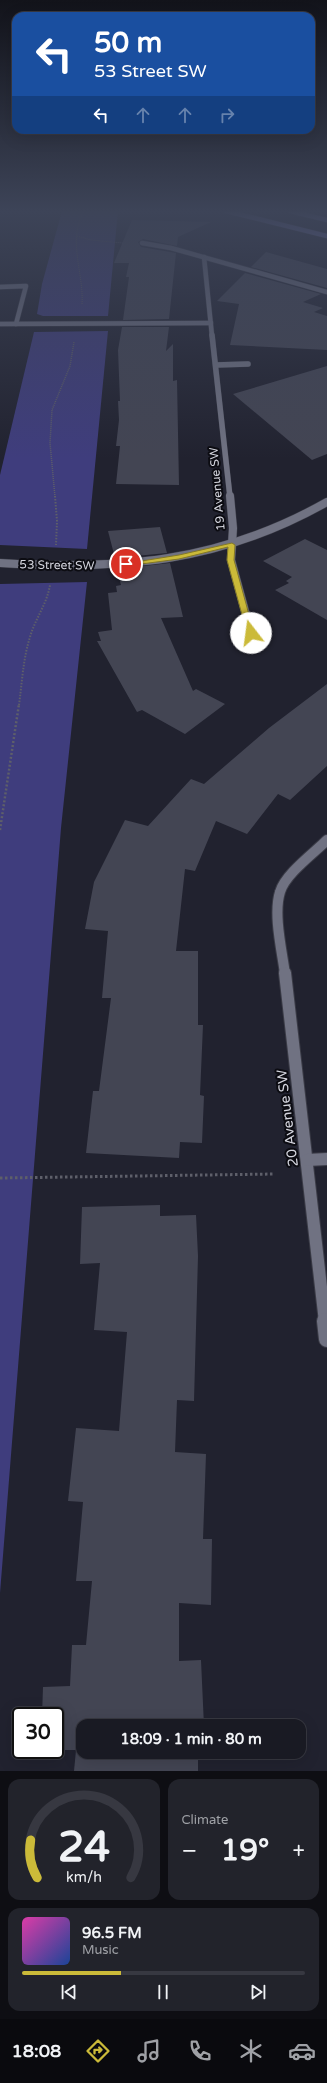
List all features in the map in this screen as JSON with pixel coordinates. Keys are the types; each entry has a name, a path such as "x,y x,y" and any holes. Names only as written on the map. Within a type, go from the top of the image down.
{"street":[{"path":"16,324 24,294"},
{"name":"19 Avenue SW","path":"208,294 233,528 231,560 251,633"},
{"path":"0,324 211,323"},
{"path":"216,365 248,364"},
{"name":"53 Street SW","path":"0,563 82,566 126,564 179,557 232,545 282,527 327,502"},
{"name":"20 Avenue SW","path":"327,840 291,875 280,891 277,908 327,1339"},
{"path":"307,1160 327,1159"}],"path":[{"path":"82,294 82,306"},
{"path":"56,548 58,522 50,443 52,410 70,366 75,337"},
{"path":"0,830 18,715 25,656 30,636 48,597 50,582"},
{"path":"0,1178 274,1174"}],"shaded area":[{"path":"40,294 110,294 108,316 43,316 37,314"},
{"path":"108,331 87,549 0,545 0,475 34,332"},
{"path":"87,582 61,828 0,1593 0,584"}],"building":[{"path":"127,294 172,294 169,319 123,320"},
{"path":"224,294 321,294 303,302 323,308 314,312 327,316 327,350 230,345 239,304 217,301"},
{"path":"122,327 169,327 166,351 173,344 173,381 177,380 179,485 116,484 120,446 116,446 119,420 118,401 120,401 118,350"},
{"path":"327,366 327,454 312,460 233,394"},
{"path":"160,527 167,553 115,558 108,531"},
{"path":"305,539 327,550 327,620 275,590 289,583 286,581 292,577 263,561"},
{"path":"170,563 183,617 161,618 193,691 196,689 225,704 185,734 142,710 137,712 97,641 101,641 98,632 112,630 108,593 117,592 116,586 121,585 117,569"},
{"path":"327,684 327,766 290,800 278,794 247,834 216,821 195,871 185,869 176,951 198,951 198,1025 203,1025 200,1095 204,1096 202,1143 180,1142 179,1158 86,1153 93,1091 99,1091 111,998 102,998 108,931 85,929 94,882 125,820 148,826 191,779 204,784 269,728"},
{"path":"160,1205 160,1216 196,1215 198,1256 194,1401 177,1400 175,1452 206,1454 203,1539 212,1539 211,1605 179,1603 179,1661 201,1660 204,1719 76,1719 76,1750 64,1750 64,1707 42,1707 43,1687 70,1686 72,1645 86,1645 92,1581 76,1581 83,1502 68,1501 76,1428 119,1431 127,1332 94,1330 100,1263 80,1264 82,1207"},
{"path":"76,1750 76,1759 198,1759 198,1771 74,1771"}],"route":[{"path":"126,564 179,557 232,545 231,560 251,633"}]}
